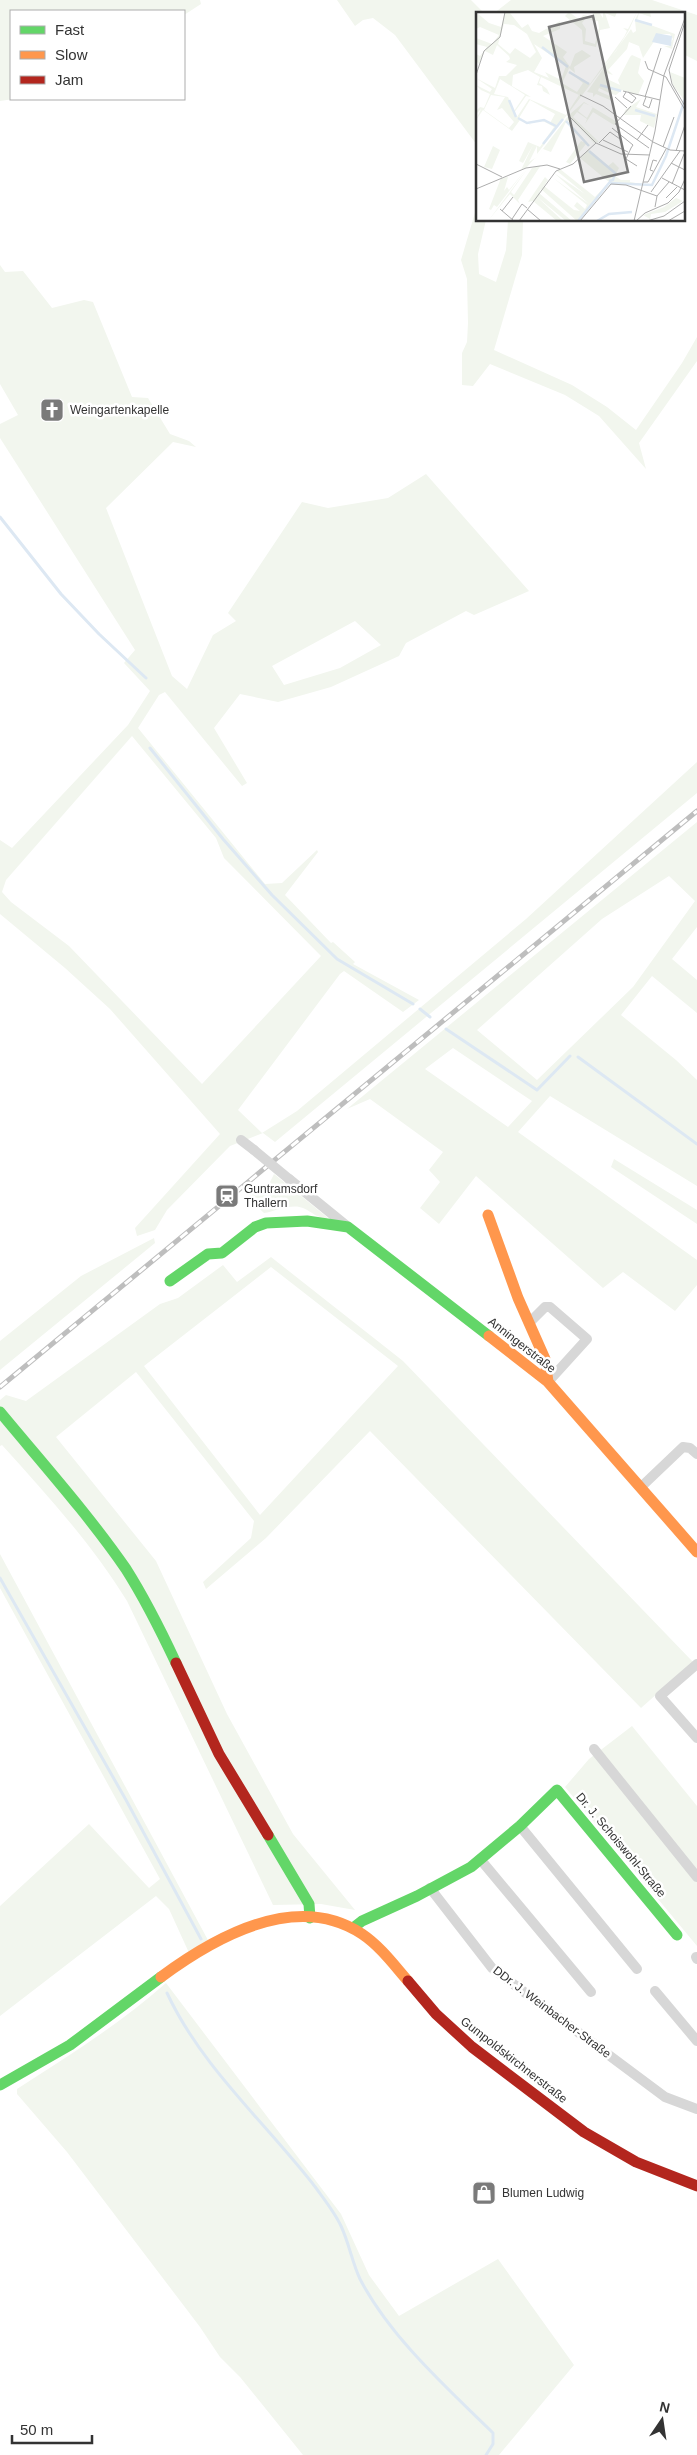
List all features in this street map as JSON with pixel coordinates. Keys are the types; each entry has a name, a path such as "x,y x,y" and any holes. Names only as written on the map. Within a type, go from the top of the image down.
{"street":[{"name":"Anningerstraße","path":"241,1140 348,1227 548,1382 697,1552"},
{"path":"488,1215 518,1298 545,1359 548,1382"},
{"name":"Anningerstraße","path":"170,1281 208,1254 222,1253 255,1227 266,1223 306,1221 348,1227"},
{"path":"530,1322 545,1307 550,1307 587,1339 548,1382"},
{"path":"0,1412 76,1504 126,1570 160,1628 219,1754 309,1904 310,1918"},
{"path":"641,1487 683,1447 690,1448 697,1454"},
{"path":"697,1664 660,1696 697,1738"},
{"path":"594,1749 697,1876"},
{"name":"Dr. J. Schoiswohl-Straße","path":"353,1928 362,1921 471,1867 520,1826 556,1790 678,1935"},
{"path":"520,1826 637,1969"},
{"path":"480,1859 591,1992"},
{"name":"DDr. J. Weinbacher-Straße","path":"430,1888 492,1968 665,2097 697,2109"},
{"name":"Gumpoldskirchnerstraße","path":"0,2085 78,2040 173,1969 218,1941 251,1926 290,1919 310,1918 327,1920 353,1928 378,1948 428,2007 460,2038 600,2143 652,2169 697,2186"},
{"path":"655,1991 697,2041"}],"shaded area":[{"path":"0,0 200,0 201,4 185,14 185,10 10,10 10,100 0,101"},
{"path":"337,0 471,0 483,12 476,12 476,144 395,35 373,18 363,20 355,26"},
{"path":"511,0 652,0 697,15 697,61 684,54 684,12 496,12"},
{"path":"476,209 476,221 486,221 478,254 479,274 496,282 506,250 508,221 523,221 522,255 494,350 572,385 607,407 636,430 682,363 697,337 697,361 639,443 646,469 599,416 565,395 490,364 473,386 462,385 462,353 467,342 468,323 467,279 461,260"},
{"path":"0,265 5,272 23,271 52,308 84,300 93,302 132,397 148,398 170,434 189,441 196,447 173,442 106,508 172,676 187,689 213,635 236,621 228,613 302,502 328,508 388,498 426,474 529,591 474,615 466,611 406,643 399,656 331,687 278,702 240,694 214,728 247,783 242,786 165,692 159,695 138,728 265,884 282,883 317,850 318,852 285,895 331,943 333,942 355,962 353,964 419,1000 403,1012 344,971 340,974 238,1110 262,1133 297,1111 526,919 697,762 697,793 275,1142 263,1133 230,1146 167,1210 155,1230 137,1236 135,1228 220,1134 110,1009 65,968 0,914 0,840 12,848 128,725 150,691 124,663 135,650 0,438 0,424 18,415 0,384","holes":["355,621 381,645 340,668 284,685 272,666","132,736 216,838 224,858 321,956 202,1084 69,946 11,902 2,892 6,880"]},
{"path":"697,822 697,927 672,959 697,980 697,1013 652,976 621,1015 676,1060 697,1080 697,1186 550,1096 518,1132 697,1260 697,1285 675,1311 623,1272 603,1288 476,1176 439,1224 420,1208 440,1182 429,1170 443,1152 370,1099 347,1109","holes":["669,876 695,901 633,987 537,1080 477,1030 602,919","453,1048 532,1101 508,1127 425,1069"]},
{"path":"614,1159 697,1210 697,1224 611,1167"},
{"path":"274,1174 328,1218 294,1206 264,1213 249,1199 252,1190 269,1184"},
{"path":"154,1238 155,1243 0,1370 0,1341 81,1276"},
{"path":"271,1257 403,1361 693,1662 641,1708 370,1431 266,1538 206,1589 203,1582 251,1538 254,1521 136,1372 56,1437 156,1561 227,1714 293,1834 355,1910 321,1904 273,1905 127,1601 99,1560 68,1520 2,1445 0,1446 0,1400 6,1395 26,1401 160,1304 178,1298 223,1265 237,1282","holes":["271,1267 398,1366 260,1515 144,1366"]},
{"path":"0,1554 209,1942 190,1955 169,1909 156,1896 0,2016 0,1906 89,1824 149,1888 160,1879 0,1588"},
{"path":"632,1726 697,1806 697,1946 565,1787 589,1759"},
{"path":"166,1983 341,2214 369,2275 399,2316 498,2259 574,2365 499,2455 303,2455 240,2377 220,2357 200,2327 67,2152 17,2094 17,2089 112,2026"}],"waterway":[{"path":"0,517 61,594 99,634 146,678"},
{"path":"150,748 223,839 272,895 337,959 413,1004"},
{"path":"420,1009 430,1017"},
{"path":"446,1029 537,1090 570,1056"},
{"path":"578,1057 697,1144"},
{"path":"0,1578 126,1800 201,1939"},
{"path":"167,1993 181,2020 216,2071 297,2164 333,2211 344,2232 360,2279 387,2321 421,2361 493,2433 493,2444 486,2455"}],"railway":[{"path":"0,1387 697,811"}],"traffic: fast":[{"path":"170,1281 208,1254 222,1253 255,1227 266,1223 307,1221 348,1227 489,1336"},
{"path":"0,1412 81,1509 126,1569 140,1592 176,1663"},
{"path":"353,1928 362,1921 417,1896 471,1867 520,1826 557,1790 677,1935"},
{"path":"268,1835 309,1904 310,1918"},
{"path":"0,2085 70,2045 161,1977"}],"traffic: slow":[{"path":"488,1215 518,1298 545,1359 548,1382"},
{"path":"489,1336 548,1382 697,1552"},
{"path":"161,1977 206,1947 231,1934 257,1924 284,1918 311,1917 337,1922 362,1934 381,1950 408,1981"}],"traffic: jam":[{"path":"176,1663 219,1754 268,1835"},
{"path":"408,1981 436,2014 472,2047 584,2132 636,2162 697,2186"}],"place":[{"name":"Weingartenkapelle","path":"52,410"},
{"name":"Guntramsdorf Thallern","path":"227,1196"},
{"name":"Blumen Ludwig","path":"484,2193"}]}
